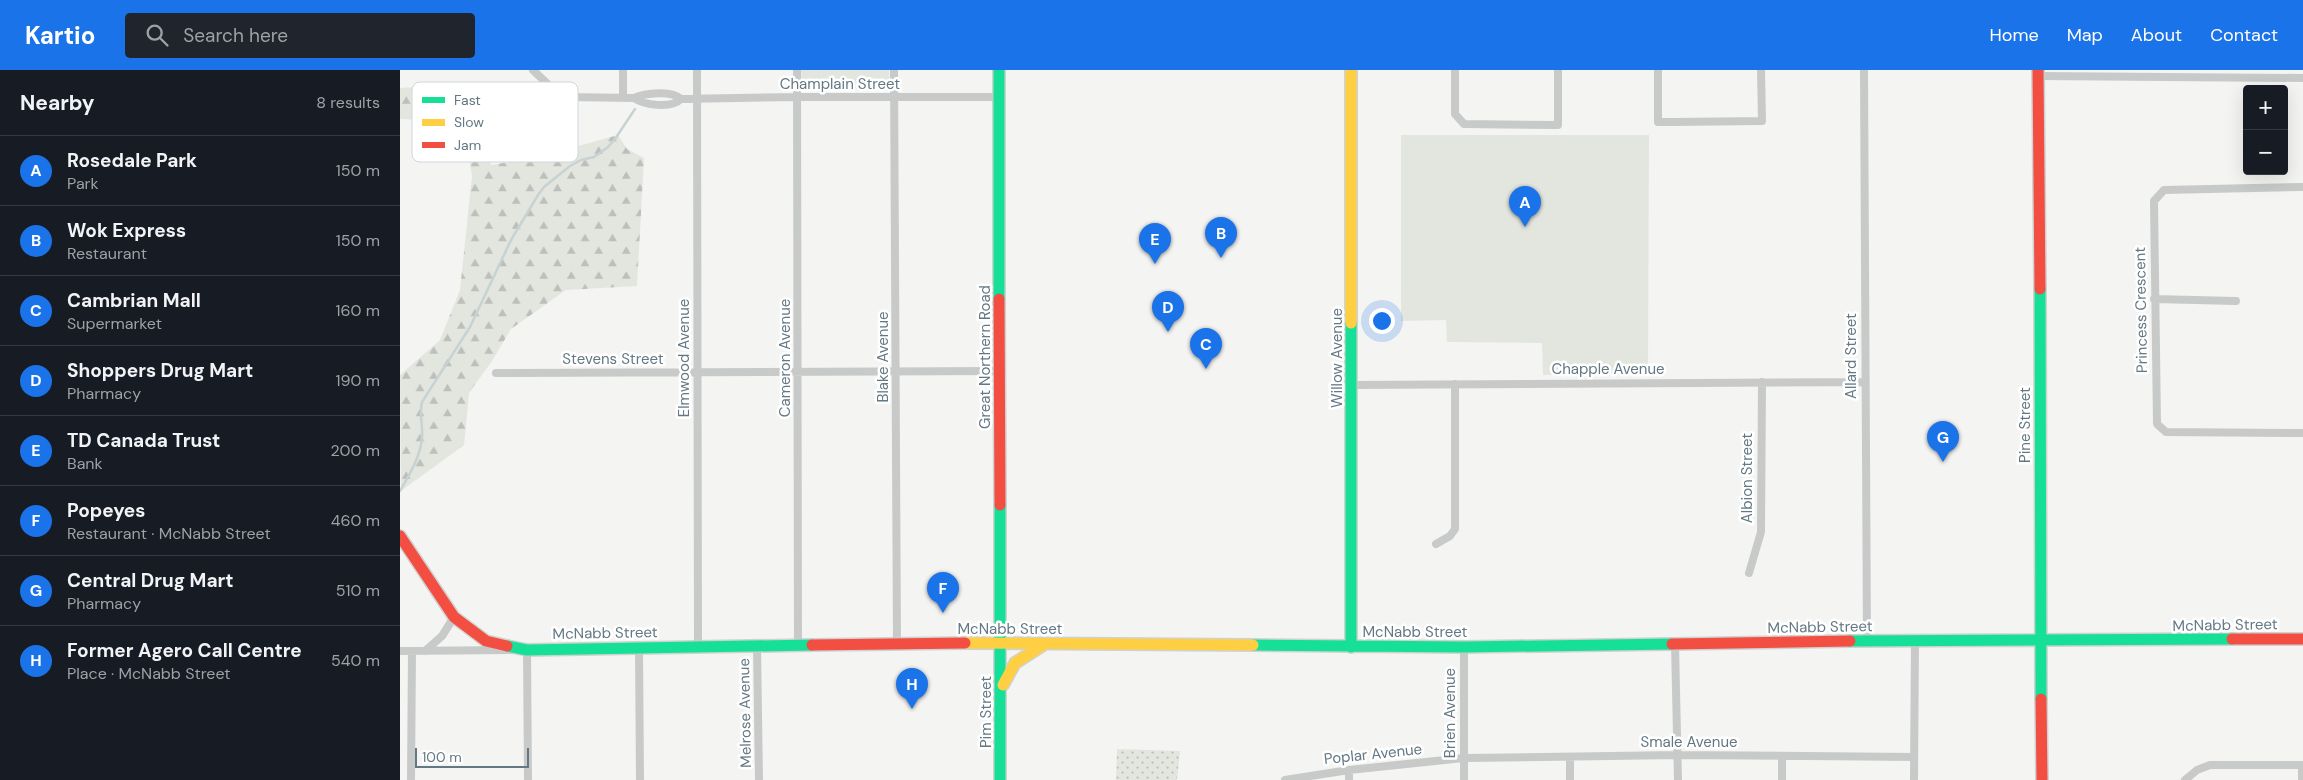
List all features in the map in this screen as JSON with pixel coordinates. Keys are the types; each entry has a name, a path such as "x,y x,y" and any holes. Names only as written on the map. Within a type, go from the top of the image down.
{"main road":[{"name":"Great Northern Road","path":"999,70 1000,643"},
{"name":"Willow Avenue","path":"1351,647 1352,70"},
{"name":"Pine Street","path":"2038,73 2042,780"},
{"name":"McNabb Street","path":"400,536 454,617 486,641 527,650 638,646 1000,643 1464,647 1867,641 2040,642 2303,639"},
{"name":"Pim Street","path":"1000,643 1002,687 1000,780"},
{"path":"1002,687 1015,663 1044,644"}],"street":[{"name":"Champlain Street","path":"533,70 546,82"},
{"path":"623,70 623,97"},
{"name":"Elmwood Avenue","path":"696,70 698,646"},
{"name":"Cameron Avenue","path":"797,70 798,646"},
{"name":"Blake Avenue","path":"894,70 897,645"},
{"path":"1454,70 1455,114 1464,124 1558,125 1558,70"},
{"path":"1658,70 1658,122 1762,121 1761,70"},
{"name":"Allard Street","path":"1864,70 1867,641"},
{"path":"2038,73 2303,78"},
{"name":"Champlain Street","path":"578,97 634,98 642,94 674,95 681,99 999,97"},
{"name":"Princess Crescent","path":"2303,187 2164,190 2154,201 2157,424 2166,432 2303,433"},
{"path":"2154,299 2236,301"},
{"name":"Stevens Street","path":"496,373 1000,371"},
{"name":"Albion Street","path":"1749,573 1761,532 1762,382"},
{"name":"Chapple Avenue","path":"1352,385 1865,382"},
{"path":"1436,544 1450,536 1455,530 1455,384"},
{"path":"426,651 442,636 454,617"},
{"path":"1914,780 1916,641"},
{"path":"1675,644 1678,780"},
{"path":"638,646 640,780"},
{"name":"Melrose Avenue","path":"758,646 759,780"},
{"name":"Brien Avenue","path":"1464,647 1464,780"},
{"path":"527,650 528,780"},
{"name":"McNabb Street","path":"400,651 527,650"},
{"path":"411,780 412,651"},
{"name":"Smale Avenue","path":"1464,758 1678,755 1914,757"},
{"path":"1782,757 1782,780"},
{"name":"Poplar Avenue","path":"1285,780 1349,770 1464,758"},
{"path":"1570,758 1570,780"},
{"path":"2185,780 2197,770 2210,765 2302,765 2302,780"},
{"path":"1349,770 1349,780"}],"green space":[{"path":"801,70 889,70 890,89 802,90"},
{"path":"412,87 412,120 400,119 400,88"},
{"path":"618,135 627,149 644,158 637,286 566,290 511,329 492,361 469,393 464,445 401,491 400,375 440,340 460,290 472,176 470,162 490,162 491,165 509,162 578,162 578,146"},
{"path":"1401,135 1649,135 1648,372 1543,375 1542,343 1447,342 1446,320 1401,321"},
{"path":"1117,749 1180,751 1177,780 1116,780"}],"waterway":[{"path":"578,162 594,157 608,147 635,109"},
{"path":"400,491 414,465 421,444 422,402 470,327 511,240 538,195 544,187 577,162"}],"traffic: fast":[{"path":"999,70 999,299"},
{"path":"2040,289 2041,699"},
{"path":"1351,323 1351,647"},
{"path":"1000,505 1000,780"},
{"path":"1850,641 2232,639"},
{"path":"1253,645 1464,647 1672,644"},
{"path":"507,646 527,650 812,645"}],"traffic: slow":[{"path":"1351,70 1351,323"},
{"path":"965,643 1253,645"},
{"path":"1003,685 1015,663 1043,645"}],"traffic: jam":[{"path":"2038,70 2040,289"},
{"path":"999,299 1000,505"},
{"path":"400,536 454,617 486,641 507,646"},
{"path":"2232,639 2303,639"},
{"path":"1672,644 1850,641"},
{"path":"812,645 965,643"},
{"path":"2041,699 2042,780"}],"place":[{"name":"Rosedale Park","path":"1525,227"},
{"name":"Wok Express","path":"1221,258"},
{"name":"TD Canada Trust","path":"1155,264"},
{"name":"Shoppers Drug Mart","path":"1168,332"},
{"name":"Cambrian Mall","path":"1206,369"},
{"name":"Central Drug Mart","path":"1943,462"},
{"name":"Popeyes","path":"943,613"},
{"name":"Former Agero Call Centre","path":"912,709"}]}
